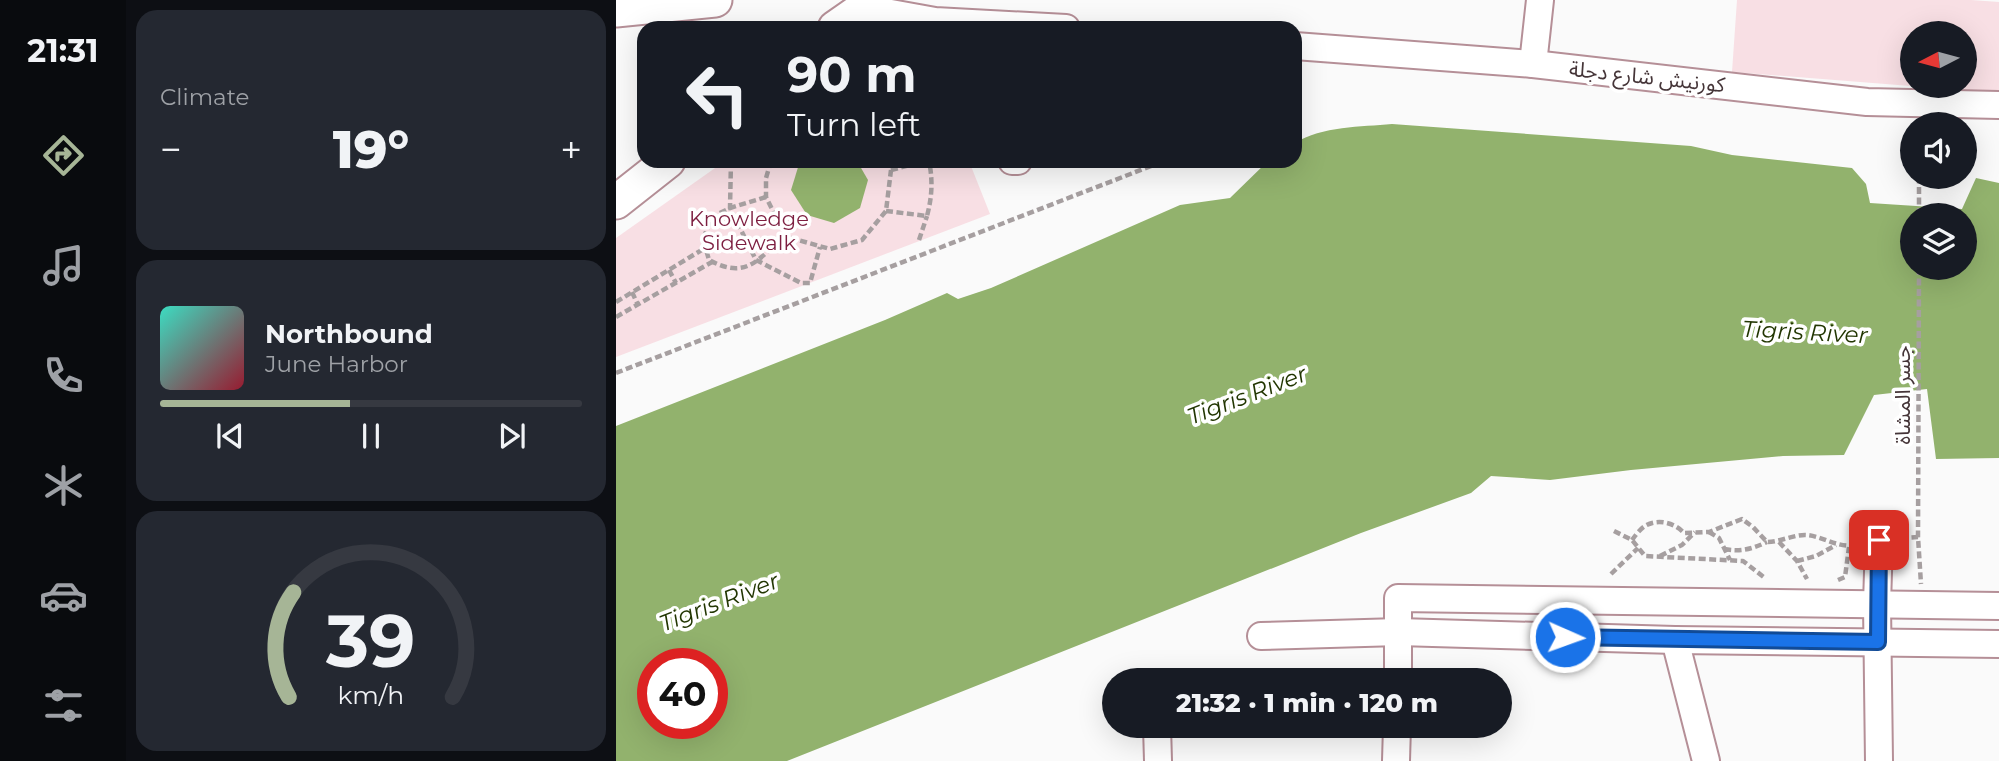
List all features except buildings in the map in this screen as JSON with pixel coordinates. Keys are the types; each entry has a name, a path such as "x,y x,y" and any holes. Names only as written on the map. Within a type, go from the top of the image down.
{"main road":[{"path":"616,10 715,0"},
{"path":"844,21 875,0"},
{"path":"616,202 659,168"}],"street":[{"path":"1528,0 1533,64"},
{"path":"1533,64 1540,0"},
{"path":"849,21 885,12 923,21"},
{"name":"كورنيش شارع دجلة","path":"1302,47 1533,64 1867,102 1999,105"},
{"path":"1879,540 1879,761"},
{"path":"1398,668 1398,598 1999,606"},
{"path":"1261,635 1399,632 1675,640 1999,644"},
{"path":"1675,640 1706,761"},
{"path":"1157,738 1158,761"},
{"path":"1396,761 1397,738"}],"path":[{"path":"731,168 730,208 756,260 801,283 810,283 820,247"},
{"path":"768,168 766,197 787,233 791,238 830,249 862,240 886,211 891,170 899,168"},
{"path":"919,240 932,197 929,168"},
{"path":"616,373 1146,168"},
{"path":"766,197 730,208 712,217 703,239 709,260 732,270 750,266 787,233"},
{"path":"886,211 927,216"},
{"path":"616,302 705,248"},
{"path":"616,317 713,262"},
{"path":"669,270 676,283"},
{"name":"جسر المشاة","path":"1919,280 1919,559"},
{"path":"632,292 638,304"},
{"path":"1632,540 1645,526 1659,522 1676,525 1684,533 1709,532 1742,519 1767,542"},
{"path":"1614,531 1632,540 1645,556 1743,561 1762,578 1774,579"},
{"path":"1659,556 1682,545 1695,532"},
{"path":"1709,532 1718,538 1730,560"},
{"path":"1724,549 1741,551 1805,534 1849,547 1879,540 1918,537"},
{"path":"1779,542 1797,561 1809,583 1798,582"},
{"path":"1797,561 1816,556 1836,545"},
{"path":"1828,585 1845,577 1849,547"},
{"path":"1611,574 1639,548"}],"green space":[{"path":"1737,0 1999,2 1999,93 1978,91 1978,21 1900,21 1900,85 1732,72"},
{"name":"Knowledge Sidewalk","path":"715,168 972,168 990,214 616,357 616,238"}],"water":[{"name":"Tigris River","path":"1392,124 1691,146 1732,155 1852,168 1866,184 1870,203 1900,205 1900,280 1977,280 1977,203 1965,203 1971,189 1977,189 1977,178 1999,183 1999,458 1936,459 1927,389 1874,395 1844,455 1783,456 1550,480 1491,476 1471,493 1361,533 787,761 616,761 616,426 947,293 958,299 991,288 1180,205 1230,198 1261,168 1302,168 1302,139 1329,130"},
{"path":"798,168 861,168 868,180 860,208 834,223 807,215 791,190"}],"route":[{"path":"1565,637 1878,642 1879,540"}]}
